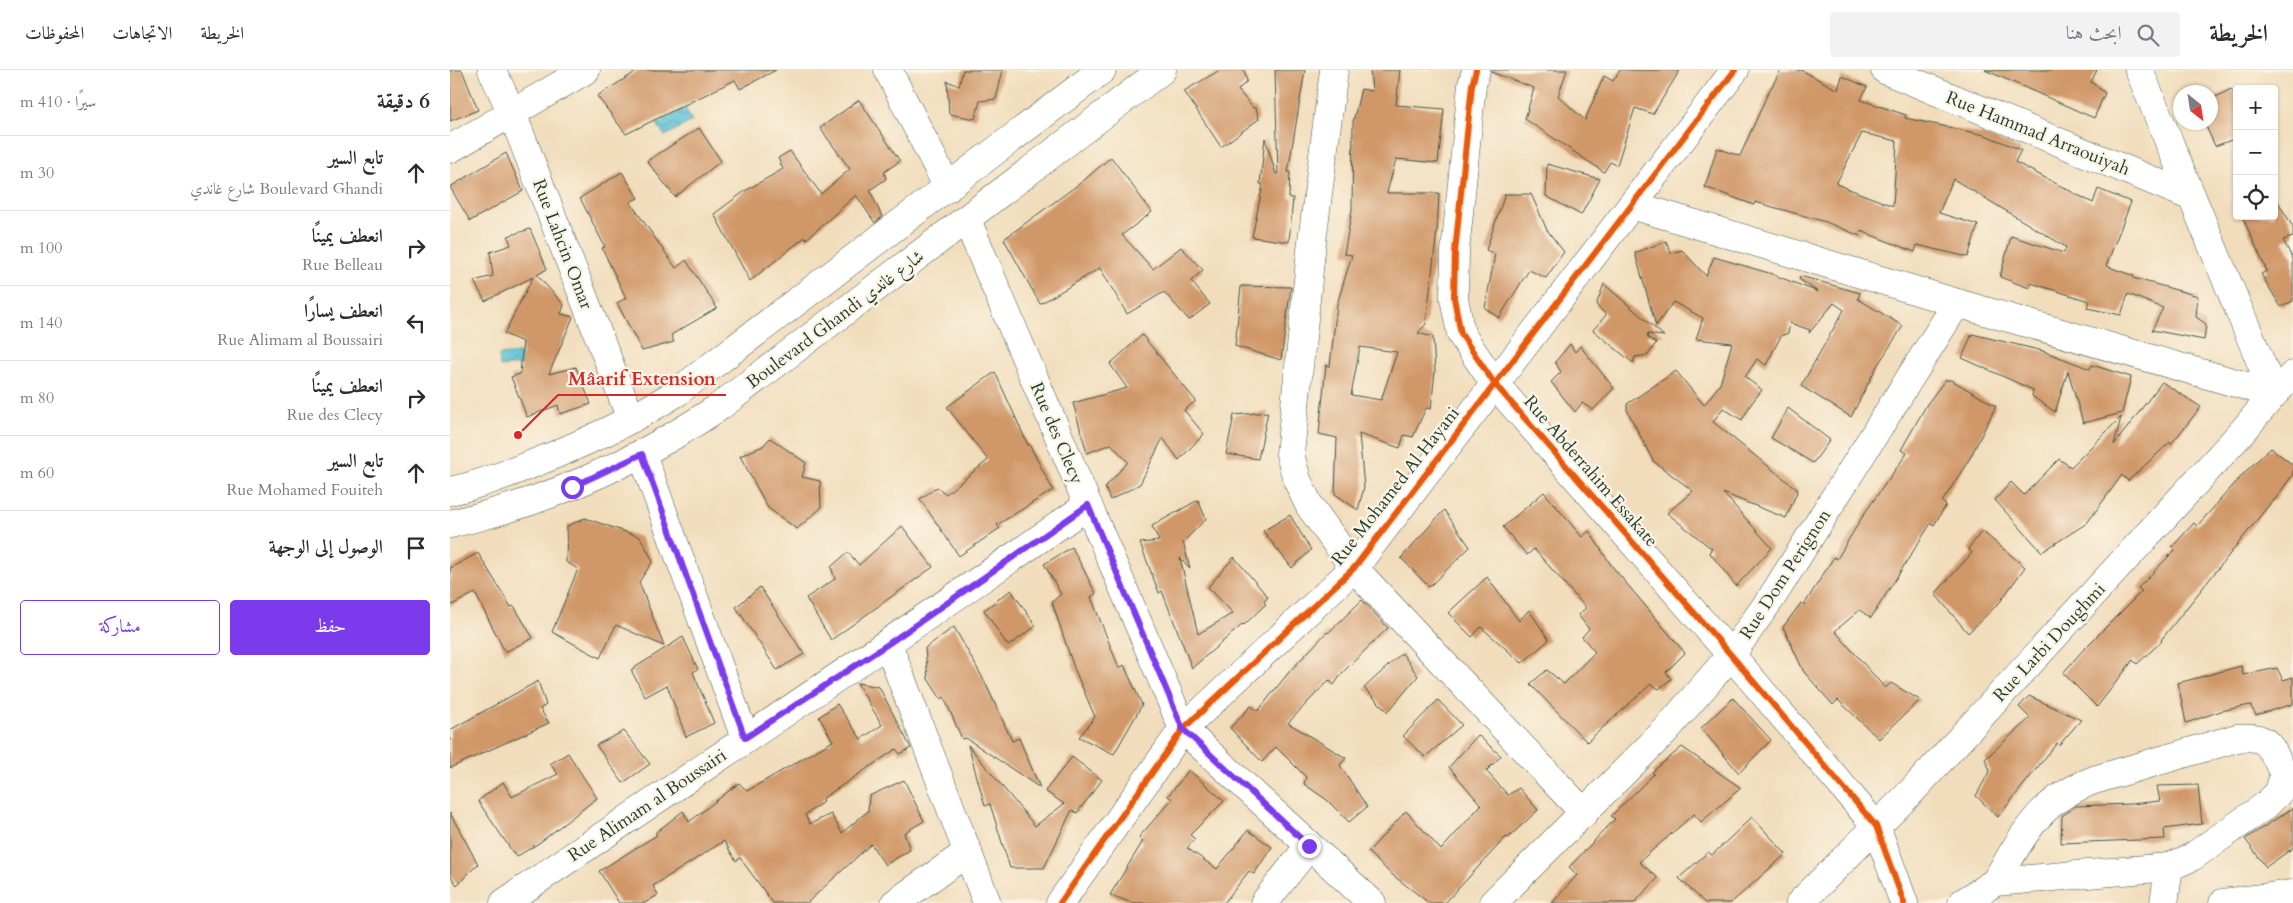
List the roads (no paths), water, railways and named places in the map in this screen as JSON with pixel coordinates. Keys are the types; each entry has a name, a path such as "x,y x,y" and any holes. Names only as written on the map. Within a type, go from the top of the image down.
{"street":[{"name":"Rue Lahcin Omar","path":"492,70 512,114 632,419"},
{"path":"450,149 586,70"},
{"path":"888,70 948,188"},
{"name":"Boulevard Ghandi شارع غاندي","path":"450,491 500,477 563,452 632,419 676,394 1102,70"},
{"name":"Boulevard Ghandi شارع غاندي","path":"450,524 494,514 572,487 642,454 719,408 1162,70"},
{"path":"1334,70 1312,240 1290,454 1297,480 1309,505 1354,568 1584,813"},
{"name":"Rue Abderrahim Essakate","path":"1476,70 1472,85 1456,252 1454,298 1461,334 1494,383 1731,655 1876,826"},
{"name":"Rue Mohamed Al Hayani","path":"1060,903 1183,729 1354,568 1735,70"},
{"name":"Rue Hammad Arraouiyah","path":"1885,70 2192,197"},
{"path":"2138,70 2274,394"},
{"path":"1632,205 1957,303 2274,394"},
{"name":"Rue des Clecy","path":"967,220 1183,729"},
{"name":"Rue Dom Perignon","path":"1493,903 1666,730 1731,655 1772,597 1957,303"},
{"name":"Rue Larbi Doughmi","path":"1800,903 1920,783 2293,375"},
{"path":"642,454 745,738"},
{"name":"Rue Alimam al Boussairi","path":"504,903 745,738 888,644 1088,505"},
{"path":"888,644 987,903"},
{"path":"1183,729 1372,903"},
{"path":"1962,903 1995,882 2028,828 2043,810 2059,797 2094,780 2237,738 2254,736 2266,742 2284,774 2279,792 2266,805 2200,851 2170,867 1995,882"},
{"path":"1876,826 1904,903"},
{"path":"1264,903 1309,846"},
{"path":"894,903 968,852"},
{"path":"2164,903 2170,867"},
{"path":"2223,903 2293,894"}],"water":[{"path":"685,108 692,121 665,136 657,124"},
{"path":"520,353 521,365 500,367 499,355"}],"place":[{"name":"Mâarif Extension","path":"518,435"}]}
